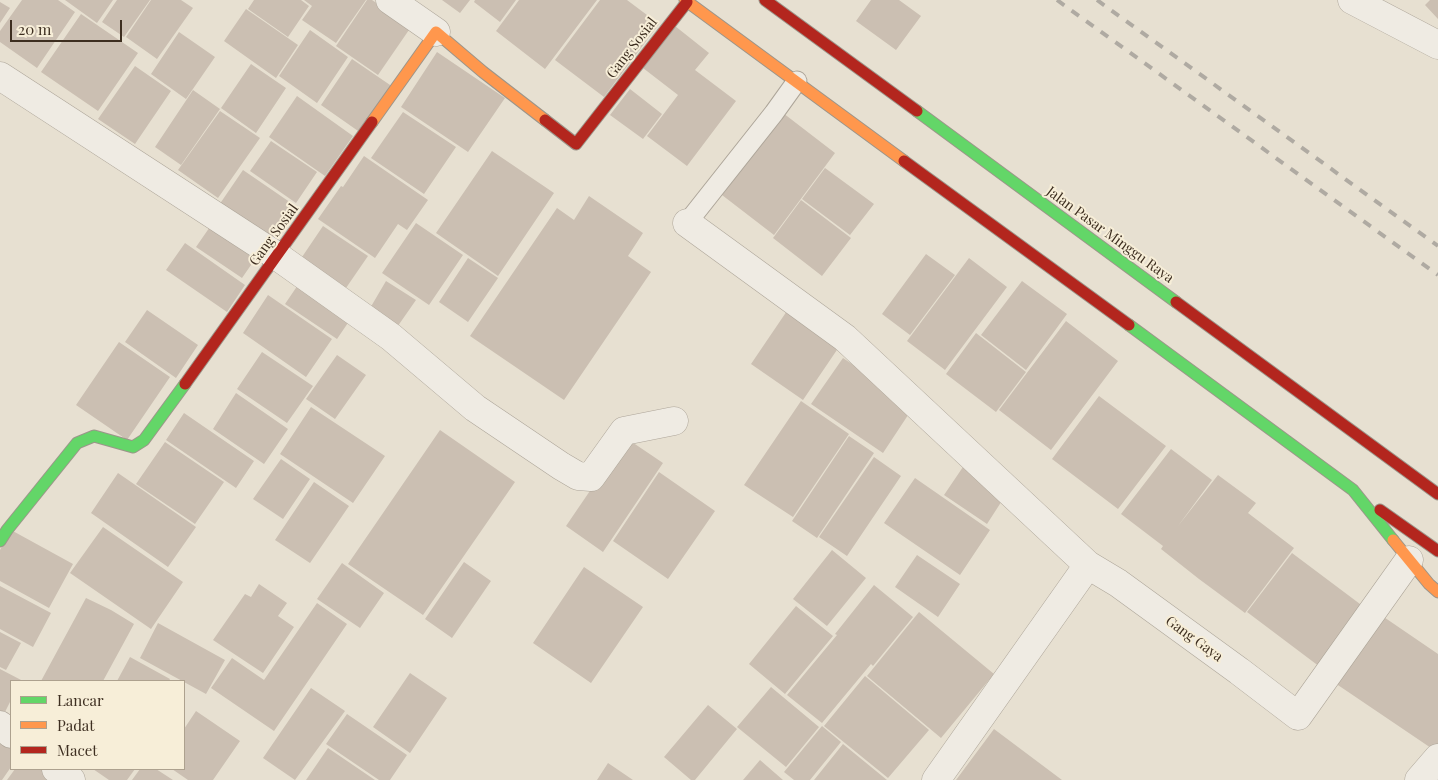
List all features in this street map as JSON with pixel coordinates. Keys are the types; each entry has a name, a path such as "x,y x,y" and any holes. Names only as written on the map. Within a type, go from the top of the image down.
{"main road":[{"name":"Jalan Pasar Minggu Raya","path":"765,0 1438,494"},
{"name":"Gang Sosial","path":"0,541 77,443 94,436 133,447 144,440 436,32 483,72 578,140 686,1"},
{"path":"686,1 1438,551"},
{"path":"1353,490 1409,560 1438,592"}],"street":[{"path":"390,0 436,32"},
{"path":"1352,0 1393,8 1438,45"},
{"path":"0,76 277,256 391,337 475,408 560,466 578,476 591,477 624,431 674,421"},
{"name":"Gang Gaya","path":"689,220 845,338 1088,566 1118,583 1302,711 1409,560"},
{"path":"936,780 1088,566"},
{"path":"0,725 10,733"},
{"path":"1419,780 1438,758"},
{"path":"57,770 71,780"}],"lane":[{"path":"689,220 797,81"}],"building":[{"path":"22,0 58,0 75,12 37,68 0,42 0,31"},
{"path":"65,0 113,0 97,23"},
{"path":"117,0 150,0 124,37 102,22"},
{"path":"151,0 181,0 193,8 157,59 126,37"},
{"path":"254,0 301,0 309,6 288,37 248,9"},
{"path":"304,0 366,0 336,43 302,20 312,6"},
{"path":"367,0 372,0 411,27 378,75 336,46"},
{"path":"442,0 470,0 460,13"},
{"path":"475,0 516,0 500,22 474,2"},
{"path":"519,0 597,0 545,69 496,31"},
{"path":"600,0 627,0 659,24 604,97 555,60"},
{"path":"871,0 899,0 921,16 896,50 856,21"},
{"path":"1430,0 1438,0 1438,19 1425,5"},
{"path":"0,2 10,8 0,23"},
{"path":"246,9 298,45 276,78 224,41"},
{"path":"81,14 138,53 98,111 41,72"},
{"path":"675,26 709,53 695,70 736,101 687,166 647,136 678,95 643,68"},
{"path":"310,30 348,57 317,103 279,76"},
{"path":"179,32 215,57 186,99 151,74"},
{"path":"437,52 505,98 468,152 401,107"},
{"path":"352,59 393,87 361,133 321,105"},
{"path":"251,64 286,88 256,133 221,108"},
{"path":"135,66 171,91 135,144 98,119"},
{"path":"630,89 662,114 643,139 610,115"},
{"path":"193,90 220,109 181,165 155,147"},
{"path":"297,96 353,136 325,176 269,137"},
{"path":"220,111 260,138 218,198 178,170"},
{"path":"403,112 456,147 424,194 371,158"},
{"path":"783,113 835,153 774,235 722,195"},
{"path":"271,141 317,172 296,203 250,171"},
{"path":"492,151 554,193 498,276 436,233"},
{"path":"364,156 428,200 407,230 398,224 375,258 318,219"},
{"path":"825,168 874,204 850,235 802,199"},
{"path":"243,170 297,207 270,245 217,208"},
{"path":"589,196 643,233 628,256 651,272 564,400 470,336 557,208 574,220"},
{"path":"801,200 851,238 822,276 773,238"},
{"path":"214,221 260,252 242,278 196,247"},
{"path":"416,223 463,255 429,305 382,273"},
{"path":"323,226 368,256 346,288 302,257"},
{"path":"185,243 245,285 227,312 166,270"},
{"path":"926,254 955,275 910,335 882,314"},
{"path":"468,258 498,278 468,322 439,302"},
{"path":"969,258 1007,287 945,370 907,341"},
{"path":"302,279 354,314 337,339 285,304"},
{"path":"386,281 416,300 393,333 366,315"},
{"path":"1022,281 1067,314 1026,370 981,335"},
{"path":"268,295 332,339 306,377 243,333"},
{"path":"791,305 843,341 803,400 751,364"},
{"path":"147,310 198,345 176,378 125,342"},
{"path":"1066,321 1118,361 1051,450 999,410"},
{"path":"976,333 1026,372 996,412 946,374"},
{"path":"119,342 170,377 127,440 76,405"},
{"path":"262,352 313,386 287,423 237,389"},
{"path":"337,355 366,375 335,419 306,399"},
{"path":"843,358 914,406 883,453 811,404"},
{"path":"236,393 288,429 264,464 213,429"},
{"path":"1099,396 1166,446 1118,509 1052,459"},
{"path":"801,401 849,434 793,517 744,485"},
{"path":"311,407 385,456 353,503 280,454"},
{"path":"184,413 254,461 236,488 166,440"},
{"path":"440,430 515,482 423,615 348,564"},
{"path":"849,436 874,453 817,538 792,521"},
{"path":"626,438 663,463 603,552 566,526"},
{"path":"165,442 224,482 195,524 136,484"},
{"path":"1171,449 1212,480 1178,526 1218,475 1256,503 1248,513 1294,548 1245,613 1161,549 1163,546 1121,514"},
{"path":"874,457 901,476 847,556 819,537"},
{"path":"281,459 310,479 283,519 253,499"},
{"path":"965,464 1007,493 987,524 944,495"},
{"path":"659,472 715,511 668,579 613,541"},
{"path":"118,473 196,527 168,567 91,513"},
{"path":"915,478 990,530 960,575 884,523"},
{"path":"314,482 349,506 310,563 275,540"},
{"path":"103,527 183,582 151,629 70,573"},
{"path":"11,530 73,564 49,608 0,581 0,550"},
{"path":"832,550 866,578 827,626 793,599"},
{"path":"1292,553 1368,610 1324,670 1247,612"},
{"path":"917,555 960,584 938,617 895,587"},
{"path":"464,562 491,581 452,638 425,619"},
{"path":"342,563 384,593 360,628 317,599"},
{"path":"584,567 643,607 591,683 533,643"},
{"path":"259,584 287,603 278,616 294,627 263,673 213,640 245,594 251,597"},
{"path":"874,585 913,617 873,666 871,664 822,723 787,695 837,635 835,634"},
{"path":"0,586 51,613 33,647 0,629"},
{"path":"86,598 134,624 104,680 42,680"},
{"path":"317,603 347,624 274,731 211,688 232,658 264,680"},
{"path":"796,606 833,636 785,694 749,664"},
{"path":"1375,611 1438,654 1438,744 1434,750 1329,679"},
{"path":"919,612 994,674 941,738 867,676"},
{"path":"158,623 225,660 206,694 185,683 185,680 180,680 140,658"},
{"path":"0,632 21,643 6,670 0,667"},
{"path":"130,657 170,679 170,680 118,680"},
{"path":"0,669 21,680 10,680 10,702 2,718 0,717"},
{"path":"410,673 447,698 410,753 373,727"},
{"path":"865,676 929,730 888,778 824,726"},
{"path":"771,687 819,727 786,767 737,727"},
{"path":"311,688 345,711 295,780 263,758"},
{"path":"708,705 737,729 695,780 691,780 664,757"},
{"path":"196,711 240,741 213,780 188,780 173,770 185,770 185,728"},
{"path":"347,714 407,755 390,780 379,780 326,744"},
{"path":"822,726 841,742 810,780 794,780 784,772"},
{"path":"994,729 1062,780 956,780"},
{"path":"0,741 10,747 10,768 2,780 0,780"},
{"path":"843,744 887,780 814,780"},
{"path":"328,748 375,780 306,780"},
{"path":"760,760 783,780 743,780"},
{"path":"608,763 633,780 597,780"},
{"path":"14,770 42,770 51,776 48,780 7,780"},
{"path":"94,770 134,770 127,780 109,780"},
{"path":"139,770 158,770 173,780 132,780"}],"railway":[{"path":"1057,0 1438,275"},
{"path":"1097,0 1438,246"}],"traffic: fast":[{"path":"917,111 1176,302"},
{"path":"1129,325 1353,490 1393,540"},
{"path":"0,541 77,443 94,436 133,447 144,440 185,384"}],"traffic: slow":[{"path":"685,0 904,161"},
{"path":"372,122 436,32 483,72 545,120"},
{"path":"1393,540 1429,584 1438,592"}],"traffic: jam":[{"path":"765,0 917,111"},
{"path":"545,120 576,144 687,2"},
{"path":"185,384 372,122"},
{"path":"904,161 1129,325"},
{"path":"1176,302 1438,494"},
{"path":"1380,510 1438,551"}]}
